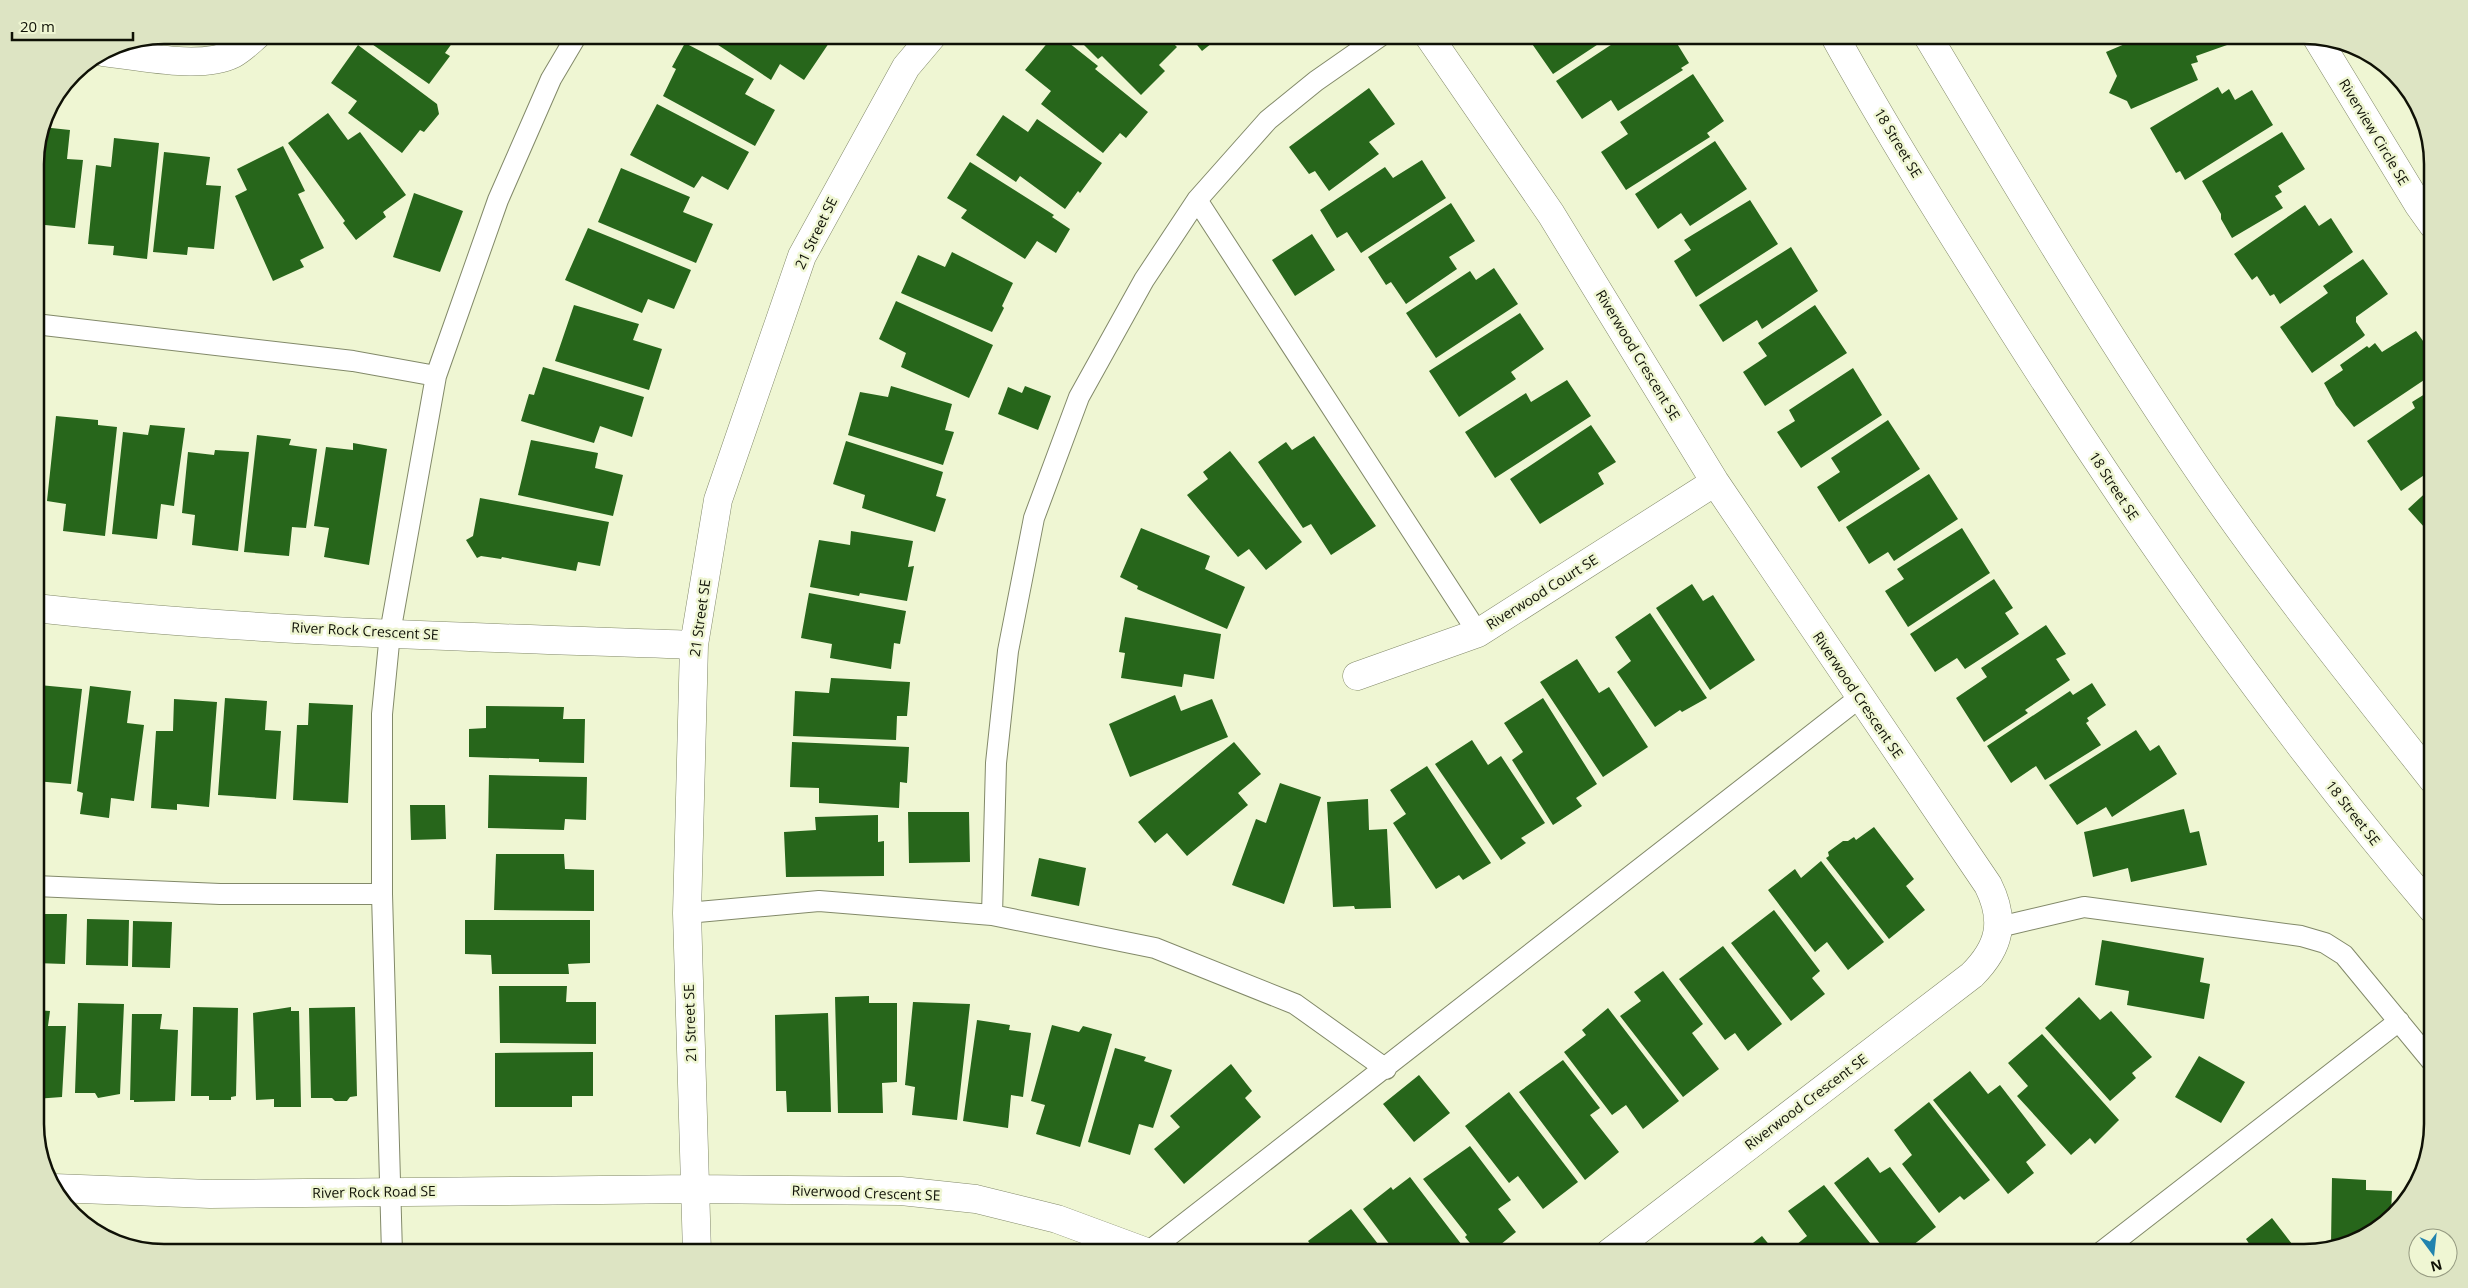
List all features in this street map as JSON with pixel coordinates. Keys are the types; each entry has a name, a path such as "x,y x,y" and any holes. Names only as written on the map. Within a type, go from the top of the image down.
{"street":[{"path":"117,53 197,62 215,60 232,54 245,44"},
{"name":"21 Street SE","path":"697,1244 687,912 694,645 718,500 802,256 906,68 926,44"},
{"name":"Riverwood Crescent SE","path":"1434,44 1552,214 1715,482 1859,698 1988,885 1998,912 1999,927 1994,946 1985,962 1972,975 1621,1244"},
{"name":"18 Street SE","path":"1839,44 1952,234 2133,516 2264,697 2371,838 2424,900"},
{"path":"1932,44 2102,323 2194,464 2312,625 2424,768"},
{"name":"Riverview Circle SE","path":"2321,45 2392,163 2424,211"},
{"name":"Riverwood Court SE","path":"1357,676 1478,633 1715,482"},
{"name":"River Rock Crescent SE","path":"44,609 118,617 390,633 694,645"},
{"name":"River Rock Road SE","path":"62,1188 210,1194 694,1189"},
{"name":"Riverwood Crescent SE","path":"694,1189 900,1191 976,1199 1057,1220 1124,1244"}],"lane":[{"path":"392,1244 382,894 382,714 390,633 436,376 498,200 551,79 572,44"},
{"path":"992,915 996,763 1008,651 1034,518 1079,397 1144,280 1197,200 1268,120 1316,81 1369,44"},
{"path":"1197,200 1478,633"},
{"path":"44,325 353,360 436,376"},
{"path":"1161,1244 1859,698"},
{"path":"44,886 220,894 382,894"},
{"path":"687,912 819,901 992,915 1156,948 1294,1004 1386,1069"},
{"path":"1999,927 2084,907 2301,936 2325,943 2344,955 2424,1052"},
{"path":"2112,1244 2399,1021"}],"building":[{"path":"372,44 452,44 445,53 450,56 429,84"},
{"path":"684,44 687,44 754,79 745,94 775,110 755,146 663,96 676,69 672,67"},
{"path":"717,44 828,44 804,80 780,64 771,80"},
{"path":"1047,44 1070,44 1098,66 1095,69 1148,112 1126,138 1120,133 1103,153 1041,104 1051,91 1025,70"},
{"path":"1083,44 1174,44 1177,47 1159,65 1165,71 1141,95 1102,56 1098,59"},
{"path":"1196,44 1211,44 1202,51"},
{"path":"1532,44 1598,44 1553,74"},
{"path":"1612,44 1677,44 1689,63 1681,68 1683,70 1618,111 1611,100 1582,119 1556,81"},
{"path":"2125,44 2227,45 2196,56 2198,62 2191,64 2198,80 2131,109 2127,101 2109,93 2117,76 2106,52"},
{"path":"358,45 437,104 439,114 424,132 420,130 402,153 348,113 357,101 331,83"},
{"path":"1693,74 1724,121 1707,133 1710,137 1626,190 1601,152 1628,134 1620,122"},
{"path":"2218,87 2222,94 2229,89 2235,100 2252,90 2273,125 2185,180 2180,171 2176,173 2150,128"},
{"path":"1369,88 1395,124 1369,142 1379,154 1329,191 1315,171 1309,174 1289,147"},
{"path":"657,104 749,152 728,190 702,176 694,188 630,155"},
{"path":"328,113 348,140 360,132 406,195 383,212 386,217 356,240 343,223 345,221 288,143"},
{"path":"1003,115 1028,132 1037,119 1102,163 1080,193 1078,191 1065,209 1020,176 1016,182 976,155"},
{"path":"50,128 70,130 67,159 83,160 75,228 44,225 44,156"},
{"path":"2282,132 2305,169 2278,186 2282,192 2275,196 2283,208 2232,238 2202,181"},
{"path":"114,138 159,143 147,259 113,255 114,246 88,244 96,165 111,167"},
{"path":"1715,141 1747,189 1690,226 1681,213 1658,229 1635,194"},
{"path":"283,146 305,191 298,194 324,248 300,260 304,267 273,281 235,196 247,190 237,169"},
{"path":"164,152 210,157 206,185 221,186 214,249 188,247 187,255 153,252"},
{"path":"1422,160 1446,198 1361,253 1347,232 1337,238 1320,210 1385,167 1393,178"},
{"path":"970,162 1054,215 1052,217 1070,229 1056,253 1037,241 1025,259 961,218 967,210 947,198"},
{"path":"621,168 690,197 683,212 713,224 696,263 598,222"},
{"path":"414,193 463,211 440,272 393,257"},
{"path":"1750,200 1778,244 1696,297 1674,261 1691,250 1684,240"},
{"path":"1451,203 1475,241 1449,257 1457,269 1406,304 1391,282 1386,285 1368,257"},
{"path":"2305,205 2319,226 2331,218 2353,252 2280,304 2274,294 2270,296 2257,276 2252,280 2234,254"},
{"path":"588,228 691,270 674,309 648,299 642,313 565,280"},
{"path":"1312,234 1335,270 1295,296 1272,260"},
{"path":"1791,247 1818,291 1762,329 1757,320 1723,342 1699,305"},
{"path":"952,252 1013,283 1002,306 1004,308 992,332 901,293 918,255 945,267"},
{"path":"2363,259 2388,294 2356,317 2356,322 2365,335 2312,373 2280,327 2328,293 2323,286"},
{"path":"1494,268 1518,304 1436,358 1406,313 1470,271 1476,280"},
{"path":"896,301 993,345 969,398 901,367 906,353 879,339"},
{"path":"574,305 639,324 633,340 662,349 649,390 555,361"},
{"path":"1815,305 1847,353 1765,406 1743,372 1767,356 1758,343"},
{"path":"1520,313 1544,349 1511,372 1516,379 1459,417 1429,371"},
{"path":"2416,331 2424,342 2424,380 2354,427 2336,405 2324,383 2343,370 2340,365 2367,346 2369,348 2375,343 2382,352"},
{"path":"543,367 644,397 632,437 600,426 594,443 521,421 529,394 534,395"},
{"path":"1853,368 1882,415 1801,468 1777,432 1795,421 1789,410"},
{"path":"1567,380 1591,416 1495,478 1465,432 1526,393 1531,402"},
{"path":"891,386 952,404 945,430 954,432 943,465 848,435 860,392 888,397"},
{"path":"1025,386 1051,396 1038,430 998,414 1008,387 1022,393"},
{"path":"2424,395 2424,475 2401,491 2367,441 2415,408 2412,402"},
{"path":"56,416 98,420 98,425 117,427 105,536 63,531 66,504 47,501"},
{"path":"1888,420 1920,469 1839,522 1817,487 1840,472 1831,458"},
{"path":"150,425 185,428 174,506 161,504 157,539 112,534 123,432 148,435"},
{"path":"1591,425 1616,462 1598,473 1604,484 1540,524 1510,479"},
{"path":"257,435 291,439 289,445 317,449 306,528 292,527 289,556 244,552"},
{"path":"1314,436 1376,526 1331,555 1311,524 1303,528 1258,462 1286,442 1292,450"},
{"path":"531,440 598,453 595,468 623,475 613,516 518,495"},
{"path":"846,441 943,472 936,496 946,499 935,532 862,508 865,495 833,484"},
{"path":"353,443 387,449 369,565 324,557 329,528 314,526 326,447 353,450"},
{"path":"215,450 249,452 238,551 192,545 195,515 182,513 188,452 214,455"},
{"path":"1230,451 1302,542 1266,570 1249,549 1238,557 1187,495 1208,479 1203,472"},
{"path":"1929,474 1958,519 1894,561 1888,552 1869,564 1846,527"},
{"path":"2424,494 2424,527 2408,509"},
{"path":"480,498 609,522 600,566 578,562 576,571 502,557 501,559 481,556 477,558 466,540 473,536"},
{"path":"1141,528 1210,556 1205,569 1245,587 1227,629 1137,589 1138,586 1120,577"},
{"path":"1962,528 1990,573 1908,627 1885,591 1904,579 1897,569"},
{"path":"851,531 913,541 908,567 914,566 907,601 860,593 859,596 810,587 819,540 850,545"},
{"path":"1994,579 2013,608 2005,613 2019,634 1965,669 1957,658 1935,672 1910,634"},
{"path":"1692,584 1703,601 1713,595 1755,660 1710,690 1656,608"},
{"path":"809,593 906,611 900,644 894,643 891,669 830,658 832,644 801,638"},
{"path":"1650,613 1707,698 1682,712 1680,710 1655,727 1617,672 1631,661 1615,637"},
{"path":"1125,617 1221,634 1214,679 1184,674 1182,687 1121,678 1125,653 1119,652"},
{"path":"2046,625 2066,654 2056,659 2070,680 2025,710 2028,713 1984,742 1956,698 1987,677 1981,668"},
{"path":"1577,659 1599,693 1609,687 1648,747 1603,777 1540,682"},
{"path":"831,678 910,682 907,716 897,716 896,740 793,736 795,691 829,693"},
{"path":"2092,683 2106,705 2087,718 2089,721 2086,723 2101,745 2045,780 2036,766 2011,783 1987,746 2070,691 2073,695"},
{"path":"44,685 82,689 71,784 44,782"},
{"path":"90,686 131,691 127,723 144,725 134,801 111,798 109,818 80,814 83,793 77,791"},
{"path":"1175,695 1181,711 1212,699 1228,737 1130,777 1109,724"},
{"path":"225,698 267,701 265,730 281,731 276,799 218,795"},
{"path":"1543,698 1597,784 1576,798 1582,806 1553,825 1512,760 1523,752 1504,723"},
{"path":"174,699 217,702 209,807 177,804 177,810 151,808 156,731 173,731"},
{"path":"309,703 353,705 348,803 293,800 297,725 308,725"},
{"path":"486,706 564,707 563,719 585,719 584,763 539,762 539,759 469,757 469,729 486,728"},
{"path":"2136,730 2150,751 2159,745 2177,774 2112,817 2106,807 2077,825 2049,785"},
{"path":"1472,740 1488,765 1501,756 1545,823 1521,838 1526,843 1501,860 1435,764"},
{"path":"792,742 909,747 907,783 900,782 899,808 819,803 819,788 790,787"},
{"path":"1234,742 1261,774 1238,793 1248,805 1187,856 1167,833 1155,843 1138,822"},
{"path":"1427,766 1491,863 1463,880 1459,875 1436,889 1393,823 1406,814 1390,790"},
{"path":"489,775 587,777 586,820 565,819 564,830 488,828"},
{"path":"1280,783 1321,797 1284,904 1232,885 1256,819 1266,823"},
{"path":"1368,799 1369,830 1387,829 1391,908 1355,909 1354,906 1333,907 1327,802"},
{"path":"410,805 445,805 446,839 411,840"},
{"path":"2184,809 2190,833 2199,831 2207,865 2131,882 2128,868 2093,877 2084,832"},
{"path":"908,812 969,812 970,862 909,863"},
{"path":"878,815 878,842 884,841 884,876 786,877 784,832 816,830 815,817"},
{"path":"1874,827 1914,879 1906,886 1925,910 1889,939 1826,858 1829,856 1828,852 1843,841 1848,841 1854,837 1856,840"},
{"path":"496,854 564,854 565,869 594,870 594,911 494,910"},
{"path":"1039,858 1086,868 1079,906 1031,896"},
{"path":"1821,861 1884,942 1848,970 1827,942 1815,952 1768,890 1795,869 1801,878"},
{"path":"1774,910 1820,971 1812,978 1825,994 1791,1021 1731,943"},
{"path":"44,914 67,914 65,964 44,963"},
{"path":"87,919 129,920 128,966 86,965"},
{"path":"465,920 590,920 590,963 568,964 569,974 492,974 491,955 465,954"},
{"path":"133,921 172,922 170,968 132,967"},
{"path":"2102,940 2204,958 2200,982 2210,984 2204,1019 2127,1005 2129,991 2095,985"},
{"path":"1723,946 1782,1024 1748,1051 1735,1033 1725,1040 1679,979"},
{"path":"1663,971 1703,1024 1692,1033 1719,1069 1683,1097 1620,1016 1641,1001 1634,992"},
{"path":"499,986 567,986 566,1002 596,1002 596,1044 500,1043"},
{"path":"869,996 869,1003 897,1003 897,1082 882,1083 883,1113 838,1113 835,997"},
{"path":"2079,997 2100,1020 2111,1011 2152,1057 2132,1073 2136,1078 2110,1101 2045,1028"},
{"path":"913,1002 970,1004 957,1120 912,1115 915,1087 905,1085"},
{"path":"78,1003 124,1004 120,1094 98,1098 95,1093 75,1093"},
{"path":"193,1007 238,1008 236,1096 231,1097 231,1100 209,1100 209,1096 191,1096"},
{"path":"291,1007 291,1011 299,1011 301,1107 274,1107 274,1099 256,1100 253,1013"},
{"path":"355,1007 357,1096 350,1097 347,1101 335,1101 332,1098 311,1098 309,1008"},
{"path":"1608,1008 1679,1101 1643,1129 1626,1105 1612,1115 1564,1052 1586,1035 1582,1030"},
{"path":"44,1011 50,1011 48,1026 66,1026 62,1097 44,1098"},
{"path":"828,1013 831,1112 787,1112 786,1091 776,1091 775,1015"},
{"path":"132,1014 162,1014 160,1029 178,1030 175,1101 134,1102 134,1100 130,1100"},
{"path":"977,1020 1010,1025 1009,1030 1031,1033 1023,1097 1011,1095 1008,1128 963,1121"},
{"path":"1052,1025 1079,1032 1083,1026 1112,1034 1080,1147 1036,1134 1045,1105 1031,1101"},
{"path":"2042,1034 2119,1120 2095,1144 2090,1138 2071,1155 2017,1096 2028,1086 2008,1063"},
{"path":"1115,1048 1146,1057 1144,1061 1172,1070 1153,1128 1139,1124 1130,1155 1088,1142"},
{"path":"593,1052 593,1096 572,1096 572,1107 495,1107 495,1053"},
{"path":"2199,1056 2245,1082 2221,1123 2175,1097"},
{"path":"1563,1060 1600,1108 1590,1115 1619,1152 1585,1180 1519,1092"},
{"path":"1231,1064 1252,1091 1245,1098 1261,1117 1184,1184 1154,1149 1180,1127 1170,1116"},
{"path":"1970,1071 1988,1094 2000,1085 2046,1145 2026,1162 2034,1173 2008,1194 1933,1100"},
{"path":"1419,1075 1450,1113 1414,1142 1383,1104"},
{"path":"1509,1092 1578,1182 1543,1209 1518,1176 1509,1183 1465,1126"},
{"path":"1929,1102 1990,1180 1964,1200 1960,1196 1939,1213 1902,1164 1912,1155 1894,1130"},
{"path":"1470,1146 1511,1200 1498,1209 1516,1232 1501,1244 1471,1244 1465,1237 1467,1235 1423,1179"},
{"path":"1868,1157 1880,1173 1890,1167 1936,1227 1914,1244 1880,1244 1834,1183"},
{"path":"1410,1177 1461,1244 1389,1244 1363,1209 1391,1187 1393,1190"},
{"path":"2332,1178 2366,1180 2366,1190 2392,1191 2391,1206 2371,1224 2343,1238 2331,1241"},
{"path":"1824,1185 1871,1244 1797,1244 1807,1236 1788,1211"},
{"path":"1351,1209 1378,1244 1310,1244 1308,1241"},
{"path":"2272,1218 2292,1244 2249,1244 2246,1239"},
{"path":"1762,1236 1769,1244 1752,1244"}]}
